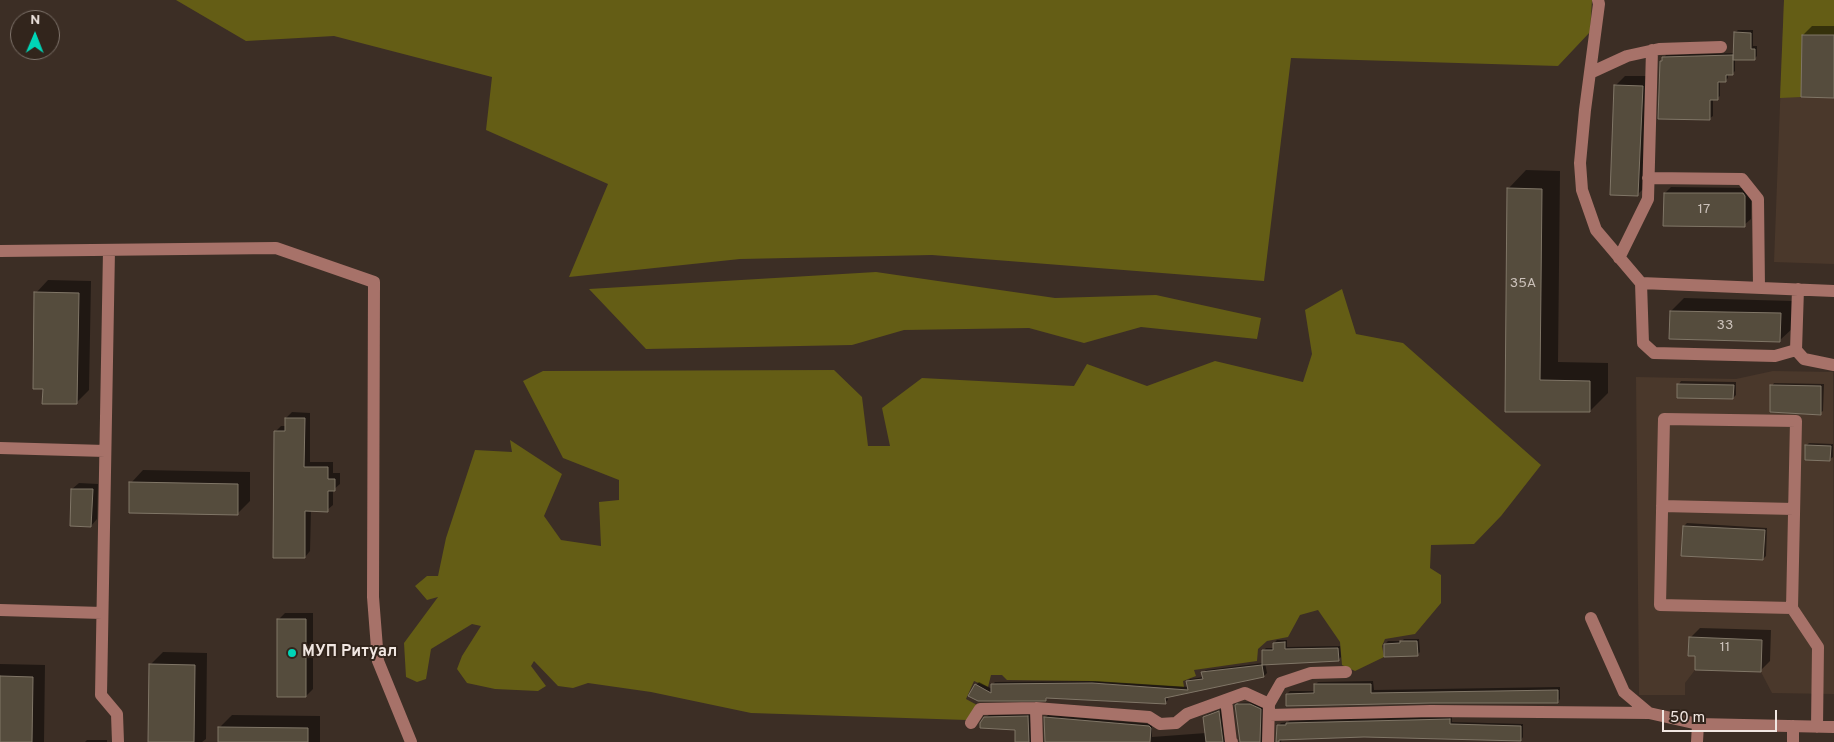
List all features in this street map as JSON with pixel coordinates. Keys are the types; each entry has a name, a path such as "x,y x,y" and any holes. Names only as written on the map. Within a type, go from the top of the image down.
{"street":[{"path":"1598,0 1580,164 1582,190 1596,230 1641,284 1643,343 1654,353 1775,356 1796,350"},
{"path":"1590,74 1627,56 1652,50 1721,47"},
{"path":"1619,258 1648,198 1652,50"},
{"path":"1648,178 1742,179 1758,199 1759,288"},
{"path":"0,251 276,248 374,282 373,597 378,661 411,742"},
{"path":"109,250 100,695 117,714 118,742"},
{"path":"1641,284 1834,290"},
{"path":"1798,289 1796,350 1804,359 1834,365"},
{"path":"1792,608 1660,605 1664,419 1796,421 1792,608 1818,647 1817,726"},
{"path":"0,448 105,451"},
{"path":"1662,506 1794,509"},
{"path":"0,610 102,613"},
{"path":"1591,618 1624,692 1649,713"},
{"path":"1268,742 1269,710 1281,683 1311,673 1346,672"},
{"path":"971,723 980,709 1036,708 1149,717 1160,724 1176,723 1187,714 1245,693 1269,710 1649,713 1698,724 1834,727"},
{"path":"1226,700 1232,742"},
{"path":"1036,708 1037,742"},
{"path":"1697,742 1698,724"},
{"path":"1793,726 1793,742"}],"shaded area":[{"path":"176,0 1592,0 1590,32 1558,66 1291,58 1264,281 932,255 740,259 569,277 608,184 486,130 492,77 334,36 246,41"},
{"path":"1784,0 1834,0 1834,264 1774,262"},
{"path":"1784,0 1834,0 1834,35 1802,35 1801,97 1780,98"},
{"path":"876,272 1055,298 1156,295 1261,318 1257,339 1141,327 1084,343 1029,328 904,330 852,345 646,349 589,289"},
{"path":"1342,289 1356,334 1403,343 1541,465 1501,516 1474,544 1431,545 1430,568 1441,575 1441,603 1415,634 1385,639 1382,646 1384,657 1355,671 1342,665 1340,642 1318,610 1300,615 1288,637 1267,641 1258,649 1257,661 1194,670 1196,676 1183,681 1184,687 1089,681 1007,680 1002,675 991,675 988,687 974,681 966,699 977,705 967,720 751,713 651,692 588,683 573,688 558,686 534,661 531,666 546,686 538,691 495,689 467,683 457,669 462,656 481,626 472,624 431,649 426,679 417,682 406,677 404,643 438,597 427,600 415,586 427,576 438,576 446,538 475,450 512,452 510,440 562,474 544,516 561,540 601,546 599,502 619,500 619,480 563,458 523,381 543,371 834,370 862,397 868,446 890,446 882,408 922,378 1074,386 1087,364 1147,386 1215,361 1303,382 1312,354 1305,310"},
{"path":"1773,371 1833,372 1834,694 1772,693 1761,672 1695,670 1685,683 1685,695 1639,695 1636,377 1736,379"}],"building":[{"path":"1734,32 1751,33 1751,49 1755,49 1755,60 1733,60"},
{"path":"1802,35 1834,35 1834,98 1801,97"},
{"path":"1733,55 1733,75 1726,75 1726,82 1718,82 1718,100 1710,100 1710,120 1658,119 1660,61 1662,61 1662,57"},
{"path":"1614,85 1643,86 1638,196 1610,195"},
{"path":"1507,188 1542,189 1540,380 1590,381 1590,412 1505,412"},
{"path":"1664,193 1743,193 1745,196 1745,227 1663,226"},
{"path":"34,292 79,293 77,404 42,404 43,389 33,389"},
{"path":"1670,311 1781,313 1780,342 1669,339"},
{"path":"1677,384 1734,385 1733,399 1677,398"},
{"path":"1770,385 1821,386 1821,415 1770,412"},
{"path":"285,418 305,418 304,467 328,467 328,479 335,479 335,491 328,491 328,512 305,511 305,558 273,558 274,431 285,431"},
{"path":"1805,445 1831,446 1830,461 1805,460"},
{"path":"129,482 238,484 238,515 129,513"},
{"path":"71,489 93,489 91,527 70,526"},
{"path":"1683,526 1765,530 1763,560 1681,556"},
{"name":"МУП Ритуал","path":"277,619 306,619 306,697 277,697"},
{"path":"1689,637 1762,640 1761,672 1695,670 1695,656 1688,656"},
{"path":"1400,641 1417,641 1418,656 1384,657 1384,644 1400,643"},
{"path":"1285,642 1285,649 1338,648 1339,661 1262,665 1262,650 1273,650 1273,643"},
{"path":"149,664 195,665 194,742 148,742"},
{"path":"1262,665 1264,677 1165,698 1166,704 1046,698 1046,701 978,701 968,696 975,684 991,693 991,684 1092,683 1188,690 1186,681 1203,679 1201,672"},
{"path":"0,676 33,677 32,742 0,742"},
{"path":"1314,684 1371,684 1371,693 1558,690 1558,703 1286,706 1286,694 1314,693"},
{"path":"1250,704 1261,709 1260,742 1240,742 1235,705"},
{"path":"1219,711 1223,742 1206,742 1203,717"},
{"path":"1028,716 1029,742 1015,742 1015,730 980,728 980,723 984,717"},
{"path":"1044,717 1149,726 1151,728 1150,742 1045,742"},
{"path":"1450,719 1450,724 1521,726 1521,741 1364,737 1279,740 1279,742 1276,742 1277,725 1286,725 1286,723"},
{"path":"218,727 308,728 308,742 218,742"}],"place":[{"name":"МУП Ритуал","path":"292,653"}]}
